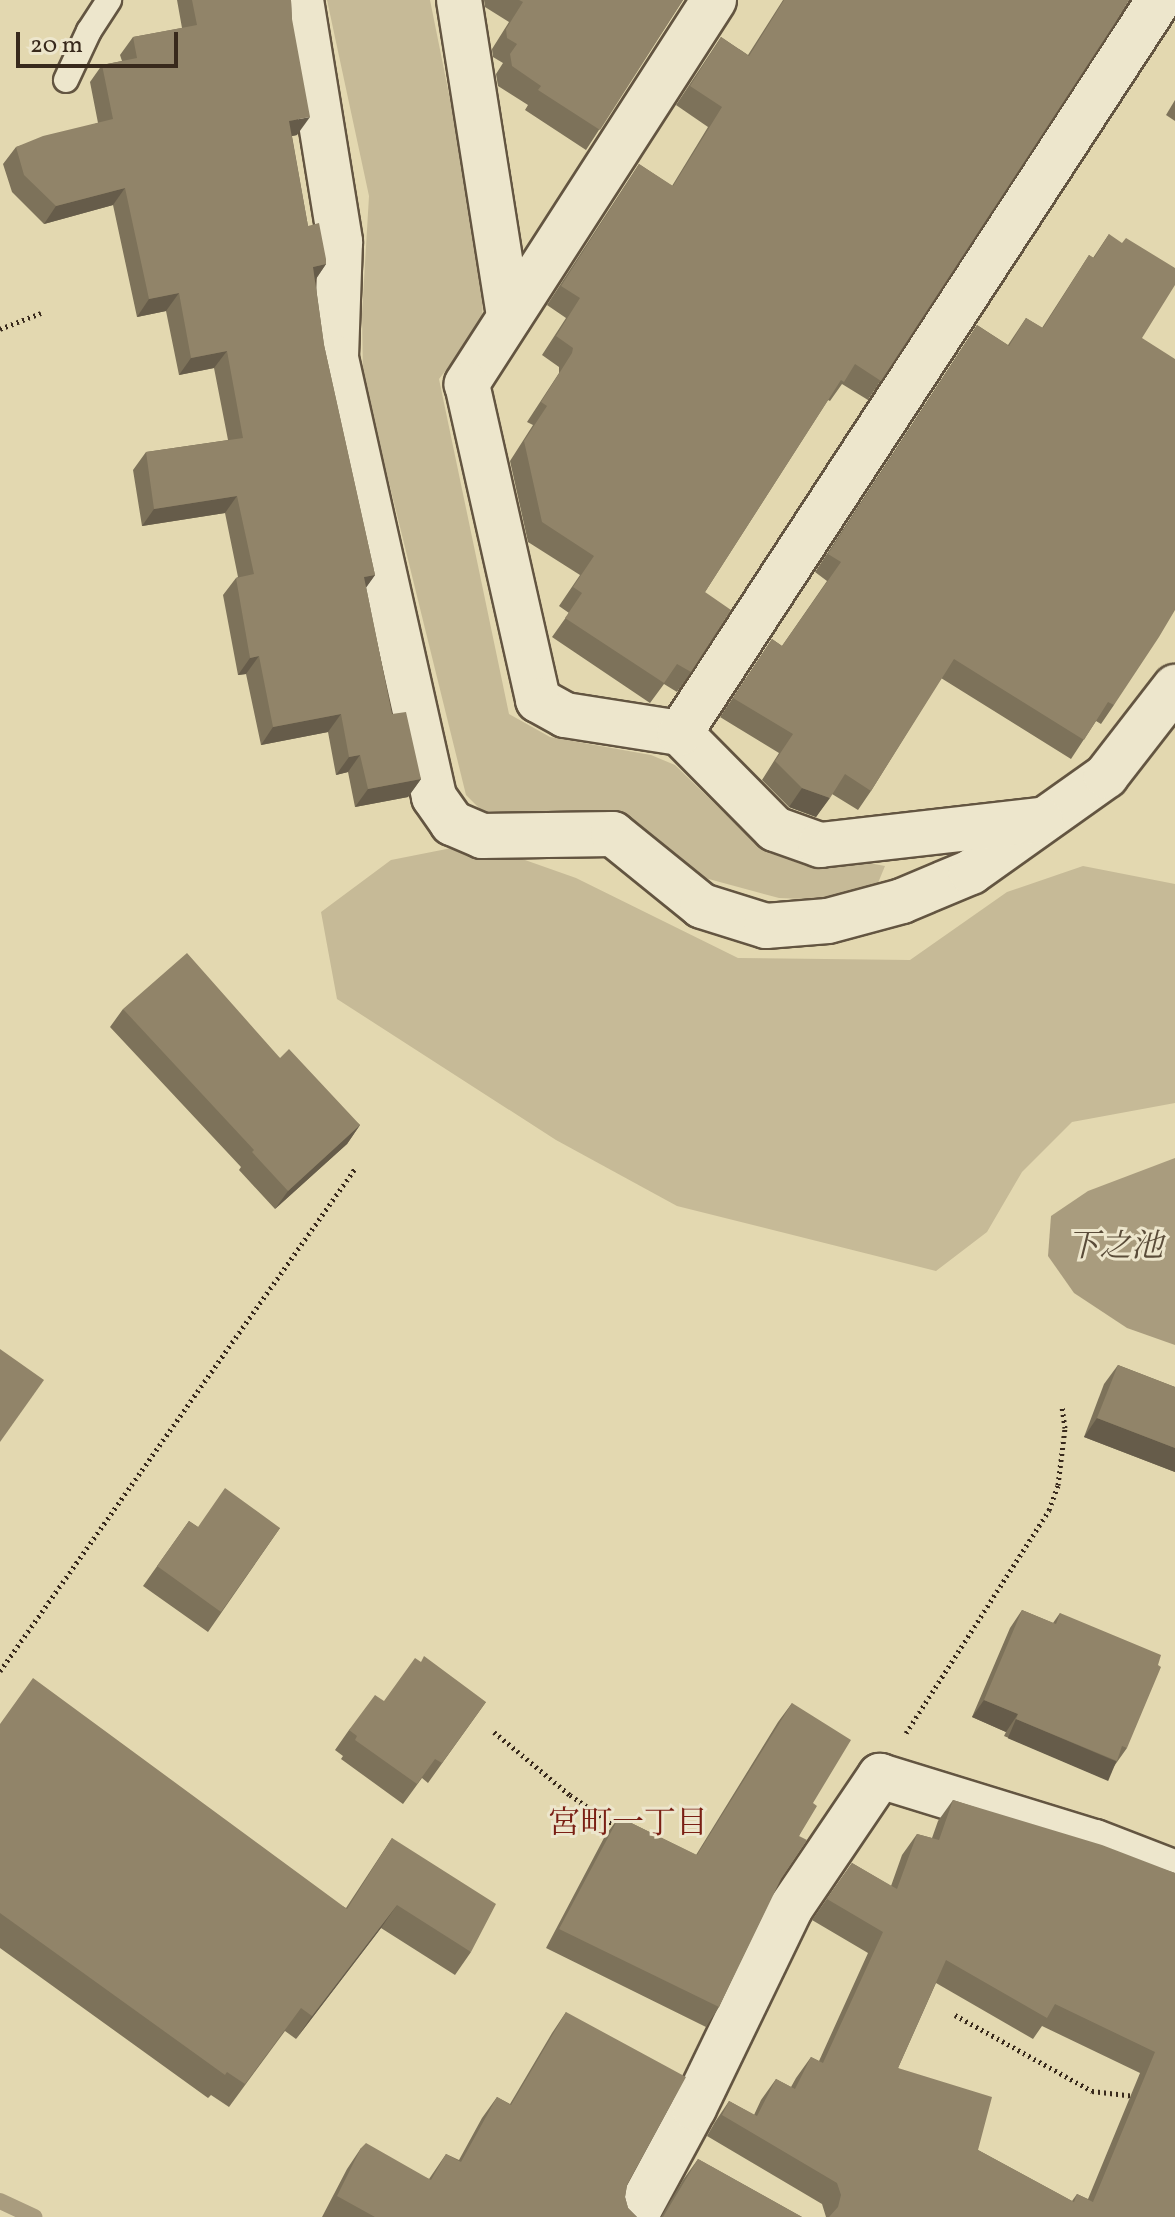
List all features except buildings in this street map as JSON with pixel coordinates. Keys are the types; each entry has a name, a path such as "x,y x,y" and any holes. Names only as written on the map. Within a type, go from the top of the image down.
{"street":[{"path":"301,0 340,242 336,358 434,797 452,823 482,836 613,834 702,906 766,926 828,921 902,901 971,872 1106,776 1175,687"},
{"path":"459,0 509,317"},
{"path":"714,0 467,384 538,700 565,715 680,733 775,829 820,845 1048,819"},
{"path":"680,733 1159,0"},
{"path":"635,2217 674,2146 790,1909 880,1776 1095,1842 1175,1873"},
{"path":"674,2146 712,2167"}],"lane":[{"path":"66,80 89,31 109,0"}],"path":[{"path":"0,329 41,313"},
{"path":"0,1671 356,1167"},
{"path":"880,1776 1049,1510 1058,1485 1065,1428 1062,1406"},
{"path":"494,1732 570,1795 631,1834"},
{"path":"955,2015 1092,2091 1139,2097"}],"shaded area":[{"path":"327,0 430,0 484,268 482,324 439,379 509,714 550,737 651,755 675,765 762,850 801,864 853,860 885,866 878,883 826,900 779,898 705,878 613,816 492,821 466,795 363,377 362,314 369,196"},
{"path":"477,843 576,878 738,958 910,960 1007,892 1083,866 1175,884 1175,1103 1072,1122 1022,1172 987,1232 936,1271 677,1206 556,1140 337,999 321,912 391,860"}],"water":[{"name":"下之池","path":"1175,1158 1175,1345 1127,1328 1074,1293 1048,1256 1051,1216 1088,1191"}],"waterway":[{"path":"0,2201 34,2217"}],"district":[{"name":"宮町一丁目","path":"628,1825"}]}
